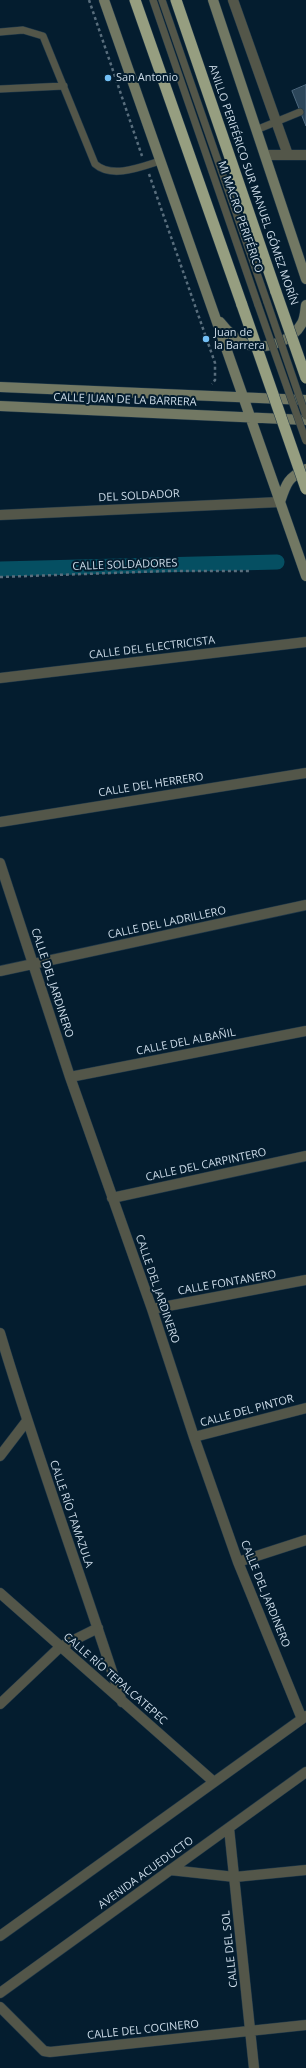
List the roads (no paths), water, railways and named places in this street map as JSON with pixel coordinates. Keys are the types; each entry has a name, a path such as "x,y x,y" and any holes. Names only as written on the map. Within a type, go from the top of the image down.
{"highway":[{"path":"135,0 306,489"},
{"name":"ANILLO PERIFÉRICO SUR MANUEL GÓMEZ MORÍN","path":"176,0 306,378"}],"main road":[{"path":"104,0 306,576"},
{"path":"212,0 306,279"},
{"path":"216,318 230,334 246,344 269,347 286,340 302,324 306,305"},
{"name":"CALLE JUAN DE LA BARRERA","path":"0,387 306,400"},
{"name":"CALLE JUAN DE LA BARRERA","path":"0,406 306,420"},
{"path":"280,502 284,488 293,475 306,469"}],"street":[{"path":"233,0 288,155"},
{"path":"265,155 306,155"},
{"name":"DEL SOLDADOR","path":"0,515 280,502"},
{"name":"CALLE DEL ELECTRICISTA","path":"0,678 306,642"},
{"name":"CALLE DEL HERRERO","path":"0,822 306,772"},
{"name":"CALLE DEL JARDINERO","path":"0,863 70,1077 152,1309 194,1437 238,1562 304,1717"},
{"name":"CALLE DEL LADRILLERO","path":"0,971 306,905"},
{"name":"CALLE DEL ALBAÑIL","path":"70,1077 306,1031"},
{"name":"CALLE DEL CARPINTERO","path":"112,1198 306,1156"},
{"name":"CALLE FONTANERO","path":"152,1309 306,1280"},
{"name":"CALLE RÍO TAMAZULA","path":"0,1333 26,1422 98,1628 122,1702"},
{"name":"CALLE DEL PINTOR","path":"194,1437 306,1408"},
{"path":"1,1453 26,1422"},
{"path":"238,1562 306,1540"},
{"name":"CALLE RÍO TEPALCATEPEC","path":"0,1593 214,1782"},
{"path":"0,1704 60,1646 98,1628"},
{"path":"0,1936 304,1717"},
{"name":"AVENIDA ACUEDUCTO","path":"0,1993 306,1772"},
{"name":"CALLE DEL SOL","path":"229,1828 254,2068"},
{"path":"170,1870 235,1877 306,1870"},
{"name":"CALLE DEL COCINERO","path":"0,2008 44,2051 50,2052 306,2025"}],"lane":[{"name":"MI MACRO PERIFÉRICO","path":"153,0 306,441"},
{"name":"MI MACRO PERIFÉRICO","path":"162,0 306,416"},
{"path":"0,32 23,30 43,36 95,164 101,169 121,171 160,161"},
{"path":"0,89 64,86"},
{"path":"256,130 300,112"}],"waterway":[{"path":"0,569 277,562"}],"place":[{"name":"San Antonio","path":"108,78"},
{"name":"Juan de la Barrera","path":"206,339"}]}
